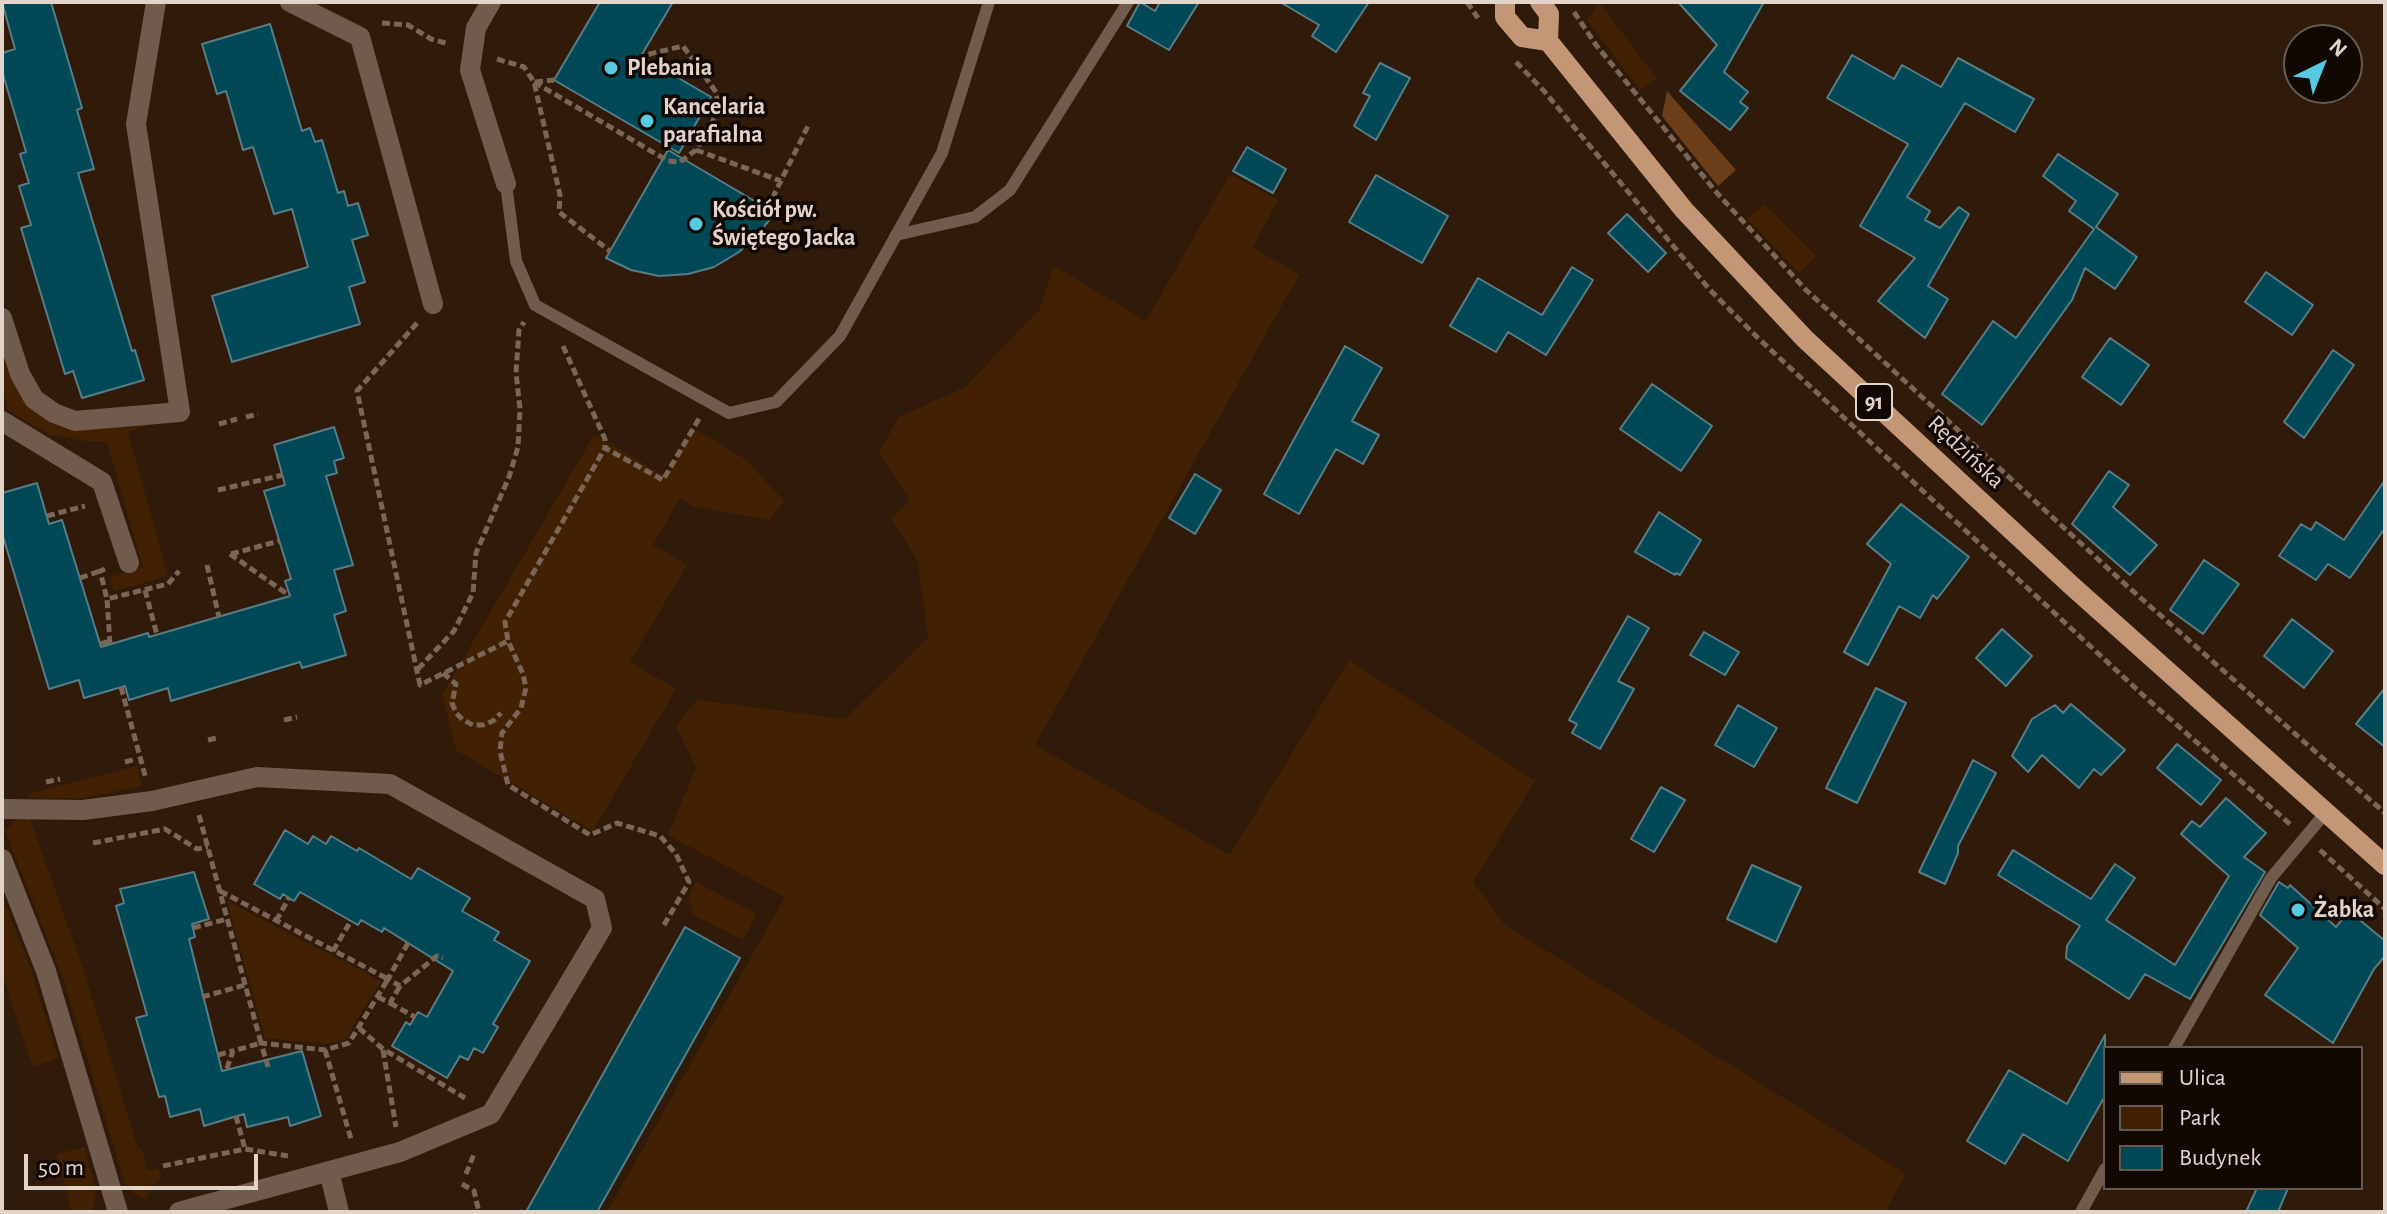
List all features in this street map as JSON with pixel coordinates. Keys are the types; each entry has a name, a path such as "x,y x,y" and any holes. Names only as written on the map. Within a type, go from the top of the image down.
{"main road":[{"name":"91","path":"1505,2 1505,17 1522,37 1548,41 1549,14 1540,2"},
{"name":"Rędzińska","path":"1548,41 1684,210 1805,339 2072,586 2385,865"}],"street":[{"path":"2,318 20,374 34,399 54,413 75,421 180,412 136,124 156,2"},
{"path":"290,2 360,37 433,304"},
{"path":"491,2 476,28 470,70 506,184"},
{"path":"2,421 102,482 129,563"},
{"path":"2,809 83,810 152,801 257,777 390,784 595,899 602,928 491,1114 400,1152 179,1212"},
{"path":"2,861 46,971 118,1212"},
{"path":"329,1171 339,1212"}],"lane":[{"path":"506,184 516,261 535,305 729,413 776,402 840,336 942,153 989,2"},
{"path":"896,235 975,217 1010,190 1128,2"},
{"path":"2175,1046 2271,878 2327,811"},
{"path":"2081,1212 2103,1173"}],"path":[{"path":"1567,3 1596,45 1717,193 1806,290 2126,585 2385,813"},
{"path":"382,23 408,25 431,39"},
{"path":"534,82 668,161 680,162 696,150 719,110 716,92 683,46 641,56"},
{"path":"524,67 534,82 560,195 559,212 610,251"},
{"path":"534,82 554,80"},
{"path":"708,103 719,110"},
{"path":"767,209 808,126"},
{"path":"696,150 781,181"},
{"path":"433,304 357,391 420,685 508,641"},
{"path":"418,669 454,631 473,593 476,553 509,477 518,447 520,409 516,373 519,330 535,305"},
{"path":"548,311 605,439 605,448 505,622 508,641 526,688 521,708 502,733 500,751 508,785 590,835 617,823 660,836 676,854 689,882 664,925"},
{"path":"246,417 258,414"},
{"path":"219,424 237,419"},
{"path":"605,448 663,480 693,428"},
{"path":"218,490 283,475"},
{"path":"47,516 90,505"},
{"path":"279,541 230,554 290,596"},
{"path":"207,565 219,617"},
{"path":"107,599 168,584 179,571"},
{"path":"80,578 100,574 107,599 110,643 100,644"},
{"path":"145,590 157,635"},
{"path":"443,673 456,684 452,703 456,713 473,725 490,722 501,713"},
{"path":"121,687 145,778"},
{"path":"284,720 297,717"},
{"path":"490,722 502,733"},
{"path":"208,740 217,738"},
{"path":"125,762 136,759"},
{"path":"46,782 60,779"},
{"path":"192,792 268,1067"},
{"path":"93,843 165,829 197,849 208,847"},
{"path":"220,891 400,986"},
{"path":"276,921 289,898"},
{"path":"193,928 227,919"},
{"path":"333,951 349,924"},
{"path":"218,1055 261,1043 325,1050 349,1043 408,943"},
{"path":"390,1003 400,986 437,956 443,958"},
{"path":"202,997 245,985"},
{"path":"378,997 415,1017"},
{"path":"359,1028 383,1049 491,1114"},
{"path":"383,1049 400,1152"},
{"path":"325,1050 353,1144 340,1147"},
{"path":"226,1071 233,1051"},
{"path":"236,1116 245,1149"},
{"path":"163,1166 245,1149 289,1156"},
{"path":"466,1174 474,1154"},
{"path":"462,1184 474,1191 479,1212"}],"green space":[{"path":"1599,2 1657,79 1640,90 1587,20"},
{"path":"1230,174 1278,200 1253,247 1299,275 1035,745 1230,855 1349,660 1535,781 1473,882 1505,925 1906,1174 1885,1212 607,1212 785,897 668,835 696,768 676,726 697,700 845,719 928,638 918,562 891,518 910,501 879,452 899,417 965,387 1039,310 1054,266 1146,321"},
{"path":"1765,204 1816,256 1799,273 1747,219"},
{"path":"2,343 11,376 84,429 124,424 147,426 128,432 168,576 114,591 110,577 143,567 107,442 48,434 8,410 2,381"},
{"path":"693,428 745,459 784,501 770,520 693,506 680,498 653,545 687,565 630,662 676,689 593,831 456,750 442,695 594,435 665,476"},
{"path":"137,766 142,786 84,798 29,798 28,794"},
{"path":"17,819 30,819 83,968 138,1149 142,1149 147,1170 158,1169 162,1179 156,1181 145,1200 133,1193 125,1183 62,975 5,831"},
{"path":"696,882 757,914 743,940 694,915 688,896"},
{"path":"2,897 31,969 58,1058 33,1067 2,973"},
{"path":"227,901 381,981 345,1040 328,1044 265,1038"},
{"path":"84,1147 96,1189 94,1205 90,1212 72,1212 56,1154"}],"shaded area":[{"path":"1667,91 1736,170 1718,186 1662,116"}],"building":[{"path":"2,2 51,2 82,108 77,110 94,169 78,173 132,351 135,350 144,380 82,398 73,371 65,374 21,228 31,225 19,186 29,183 20,154 26,152 2,71 2,53 15,49"},
{"name":"Plebania","path":"600,2 673,2 641,56 711,97 679,153 554,80"},
{"path":"1140,2 1155,11 1160,2 1199,2 1169,50 1127,26"},
{"path":"1280,2 1369,2 1336,52 1312,36 1319,25"},
{"path":"1678,2 1764,2 1724,72 1748,92 1740,102 1748,108 1730,130 1680,91 1717,45"},
{"path":"270,24 302,131 310,128 315,142 322,140 338,193 344,191 348,206 358,203 368,235 352,240 365,282 349,287 360,324 232,362 212,296 308,267 292,209 274,214 253,147 243,150 226,91 217,94 202,44"},
{"path":"1852,55 1894,79 1902,65 1941,87 1958,58 2034,99 2015,132 1965,103 1907,197 1930,211 1925,220 1940,228 1959,207 1969,214 1928,286 1948,299 1925,338 1878,301 1915,258 1860,226 1908,144 1827,98"},
{"path":"1380,63 1410,78 1376,140 1354,126 1370,96 1363,93"},
{"path":"1247,147 1286,169 1273,193 1233,171"},
{"name":"Kościół pw. Świętego Jacka","path":"668,150 775,213 739,252 714,267 688,274 659,276 631,270 606,258"},
{"path":"2058,154 2118,194 2096,227 2137,257 2115,289 2085,268 2072,300 1982,425 1942,394 1993,321 2016,338 2094,229 2069,211 2076,201 2043,176"},
{"path":"1376,175 1448,216 1422,263 1349,222"},
{"path":"1627,214 1666,253 1648,272 1608,233"},
{"path":"1572,267 1593,280 1546,355 1508,332 1496,352 1450,326 1478,278 1542,315"},
{"path":"2266,272 2313,305 2292,335 2245,302"},
{"path":"2110,338 2149,365 2121,405 2082,377"},
{"path":"1345,346 1382,368 1352,421 1379,435 1363,464 1336,449 1299,514 1264,494"},
{"path":"2333,350 2354,365 2304,438 2284,422"},
{"path":"1652,384 1712,426 1681,471 1620,429"},
{"path":"334,427 344,458 334,461 337,473 326,476 353,565 334,570 346,611 334,615 346,655 302,668 300,662 171,701 168,688 129,700 125,686 84,698 79,680 49,689 2,533 2,493 37,483 49,524 62,520 101,647 148,633 149,637 290,596 285,581 291,579 264,491 285,485 274,445"},
{"path":"2109,471 2129,485 2113,507 2157,545 2130,575 2072,524"},
{"path":"1195,474 1221,490 1195,534 1169,518"},
{"path":"2385,480 2385,528 2350,578 2328,564 2316,580 2279,556 2301,524 2311,530 2316,522 2344,540"},
{"path":"1901,504 1969,557 1937,599 1933,595 1920,618 1899,606 1868,665 1844,652 1891,564 1867,544"},
{"path":"1659,512 1701,540 1680,575 1635,552"},
{"path":"2204,560 2239,584 2203,634 2170,610"},
{"path":"1628,616 1649,628 1618,681 1634,689 1600,749 1572,733 1577,724 1569,720"},
{"path":"2292,619 2333,651 2304,688 2264,656"},
{"path":"2002,629 2032,656 2006,686 1976,658"},
{"path":"1704,632 1739,652 1725,675 1690,655"},
{"path":"1876,688 1906,703 1857,803 1826,788"},
{"path":"2385,688 2385,747 2356,724"},
{"path":"2071,704 2125,750 2101,775 2094,769 2079,788 2042,755 2028,772 2012,756 2032,719 2055,705 2063,713"},
{"path":"1738,705 1777,728 1754,767 1715,745"},
{"path":"2177,744 2221,780 2201,805 2157,768"},
{"path":"1973,760 1996,773 1958,846 1945,884 1919,872"},
{"path":"1661,787 1685,800 1654,852 1631,839"},
{"path":"2226,798 2266,833 2244,857 2265,872 2190,999 2145,974 2129,999 2066,958 2067,946 2080,926 1998,875 2013,850 2091,899 2115,864 2135,878 2106,920 2175,965 2229,876 2181,834 2192,821 2200,827"},
{"path":"285,830 308,844 313,836 326,844 331,836 357,851 359,848 411,879 418,868 470,898 462,911 499,932 494,940 530,961 493,1024 498,1027 483,1053 474,1048 468,1060 460,1056 447,1078 392,1046 406,1022 410,1025 418,1012 427,1017 453,971 384,928 382,932 361,920 358,925 300,892 294,901 283,894 280,899 254,884"},
{"path":"1752,865 1801,887 1776,942 1727,919"},
{"path":"194,872 209,919 192,924 195,937 189,939 222,1071 302,1051 321,1116 290,1126 288,1117 247,1127 244,1114 204,1126 200,1109 170,1117 165,1096 159,1097 136,1018 147,1015 116,906 124,903 120,889"},
{"path":"2279,882 2288,888 2290,885 2336,927 2349,911 2385,941 2385,956 2374,969 2333,1043 2265,995 2298,948 2260,915"},
{"path":"685,927 740,958 597,1212 526,1212"},
{"path":"2105,1035 2103,1100 2068,1161 2023,1134 2005,1164 1967,1141 2009,1070 2067,1104"},
{"path":"2256,1190 2287,1190 2278,1212 2246,1212"}],"place":[{"name":"Plebania","path":"611,68"},
{"name":"Kancelaria parafialna","path":"647,121"},
{"name":"Kościół pw. Świętego Jacka","path":"696,224"},
{"name":"Żabka","path":"2298,910"}]}
